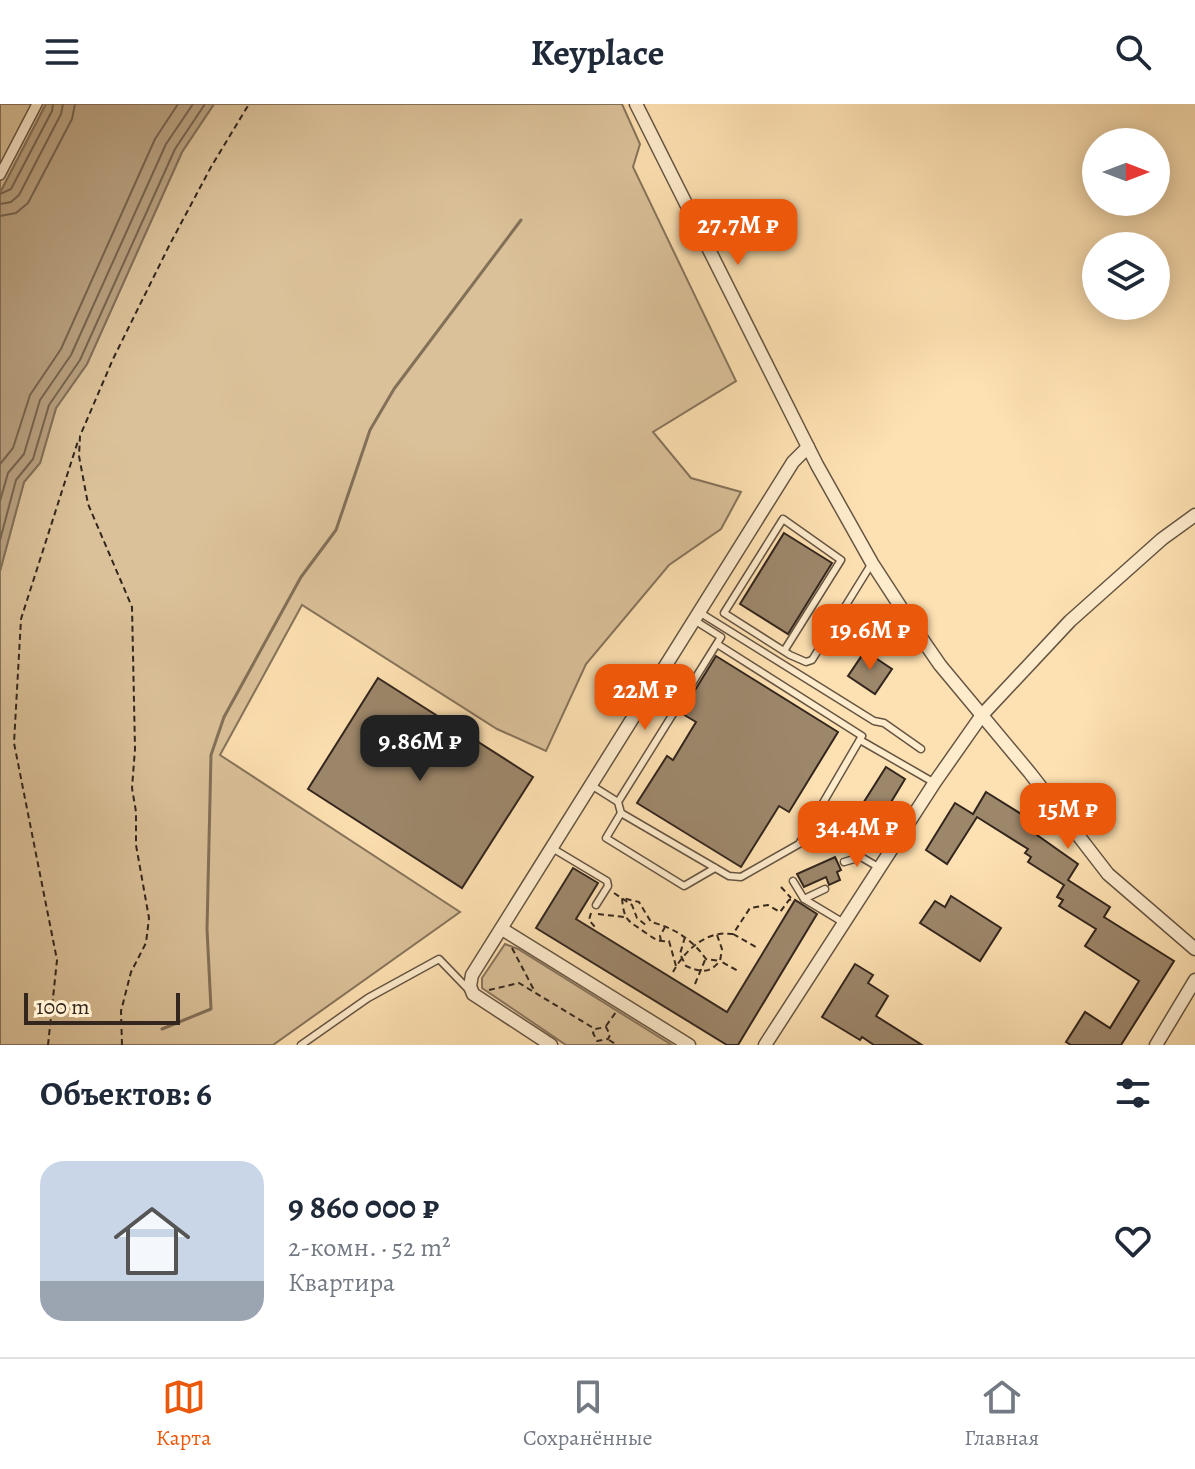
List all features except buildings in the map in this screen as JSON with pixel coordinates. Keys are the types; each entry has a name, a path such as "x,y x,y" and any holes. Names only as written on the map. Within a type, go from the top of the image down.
{"street":[{"path":"0,175 37,104"},
{"path":"636,104 808,447 872,563 940,665 1108,874 1195,949"},
{"path":"551,1045 479,994 470,986 472,975 793,462 808,447"},
{"path":"765,1045 935,782 982,715 1070,621 1153,547 1195,515"},
{"path":"502,929 689,1045"},
{"path":"1156,1045 1195,980"}],"lane":[{"path":"784,651 841,560 783,519 724,613 784,651 806,662 812,660 872,563"},
{"path":"618,802 721,637 696,616"},
{"path":"696,616 874,721 884,723 921,749"},
{"path":"591,785 618,802 621,813 729,876 741,877 799,844 862,736 717,644"},
{"path":"860,740 935,782"},
{"path":"823,803 898,839"},
{"path":"621,813 606,838 684,886 715,868"},
{"path":"552,848 607,881 596,905"},
{"path":"844,862 861,857 880,868"},
{"path":"793,881 802,897 844,923"},
{"path":"802,897 825,889"},
{"path":"301,1045 368,998 439,959 479,994"}],"path":[{"path":"48,1045 57,960 14,743 21,619 80,436 107,370 211,167 249,104"},
{"path":"80,436 79,456 88,504 132,607 135,749 132,788 136,845 149,918 146,943 131,972 121,1011 122,1045"},
{"path":"781,887 791,898 798,900 802,897"},
{"path":"606,888 632,905 637,918 647,926"},
{"path":"622,898 625,917 636,928 656,941 669,941"},
{"path":"622,898 639,902 651,922 666,926 696,944 706,959 720,961 740,972"},
{"path":"733,934 750,908 768,905 780,912 791,898"},
{"path":"595,927 589,920 596,905"},
{"path":"591,913 625,917"},
{"path":"647,933 651,922"},
{"path":"661,941 660,936 666,926"},
{"path":"669,941 675,933"},
{"path":"673,972 680,959 696,944 717,935 733,934 756,947"},
{"path":"685,937 680,959 686,966 702,972 720,961 722,949 717,935"},
{"path":"669,941 676,966"},
{"path":"509,943 535,993"},
{"path":"695,984 706,959"},
{"path":"479,994 519,983 595,1029 606,1027 618,1009"},
{"path":"606,1027 608,1039"},
{"path":"595,1029 596,1043 608,1039"},
{"path":"608,1039 617,1045"}],"shaded area":[{"path":"0,104 46,104 0,193"},
{"path":"214,104 622,104 640,144 633,167 736,381 653,432 691,478 741,492 721,529 669,565 586,664 546,751 497,729 302,605 220,755 460,912 273,1045 0,1045 0,571 24,482 40,463 56,408 87,364 182,152"},
{"path":"505,944 518,949 672,1045 566,1045 482,988 482,978"}],"water":[{"path":"46,104 214,104 182,152 87,364 56,408 40,463 24,482 0,571 0,193"}],"waterway":[{"path":"162,1029 211,1009 207,929 211,755 224,717 301,577 336,530 370,430 394,389 521,220"}]}
